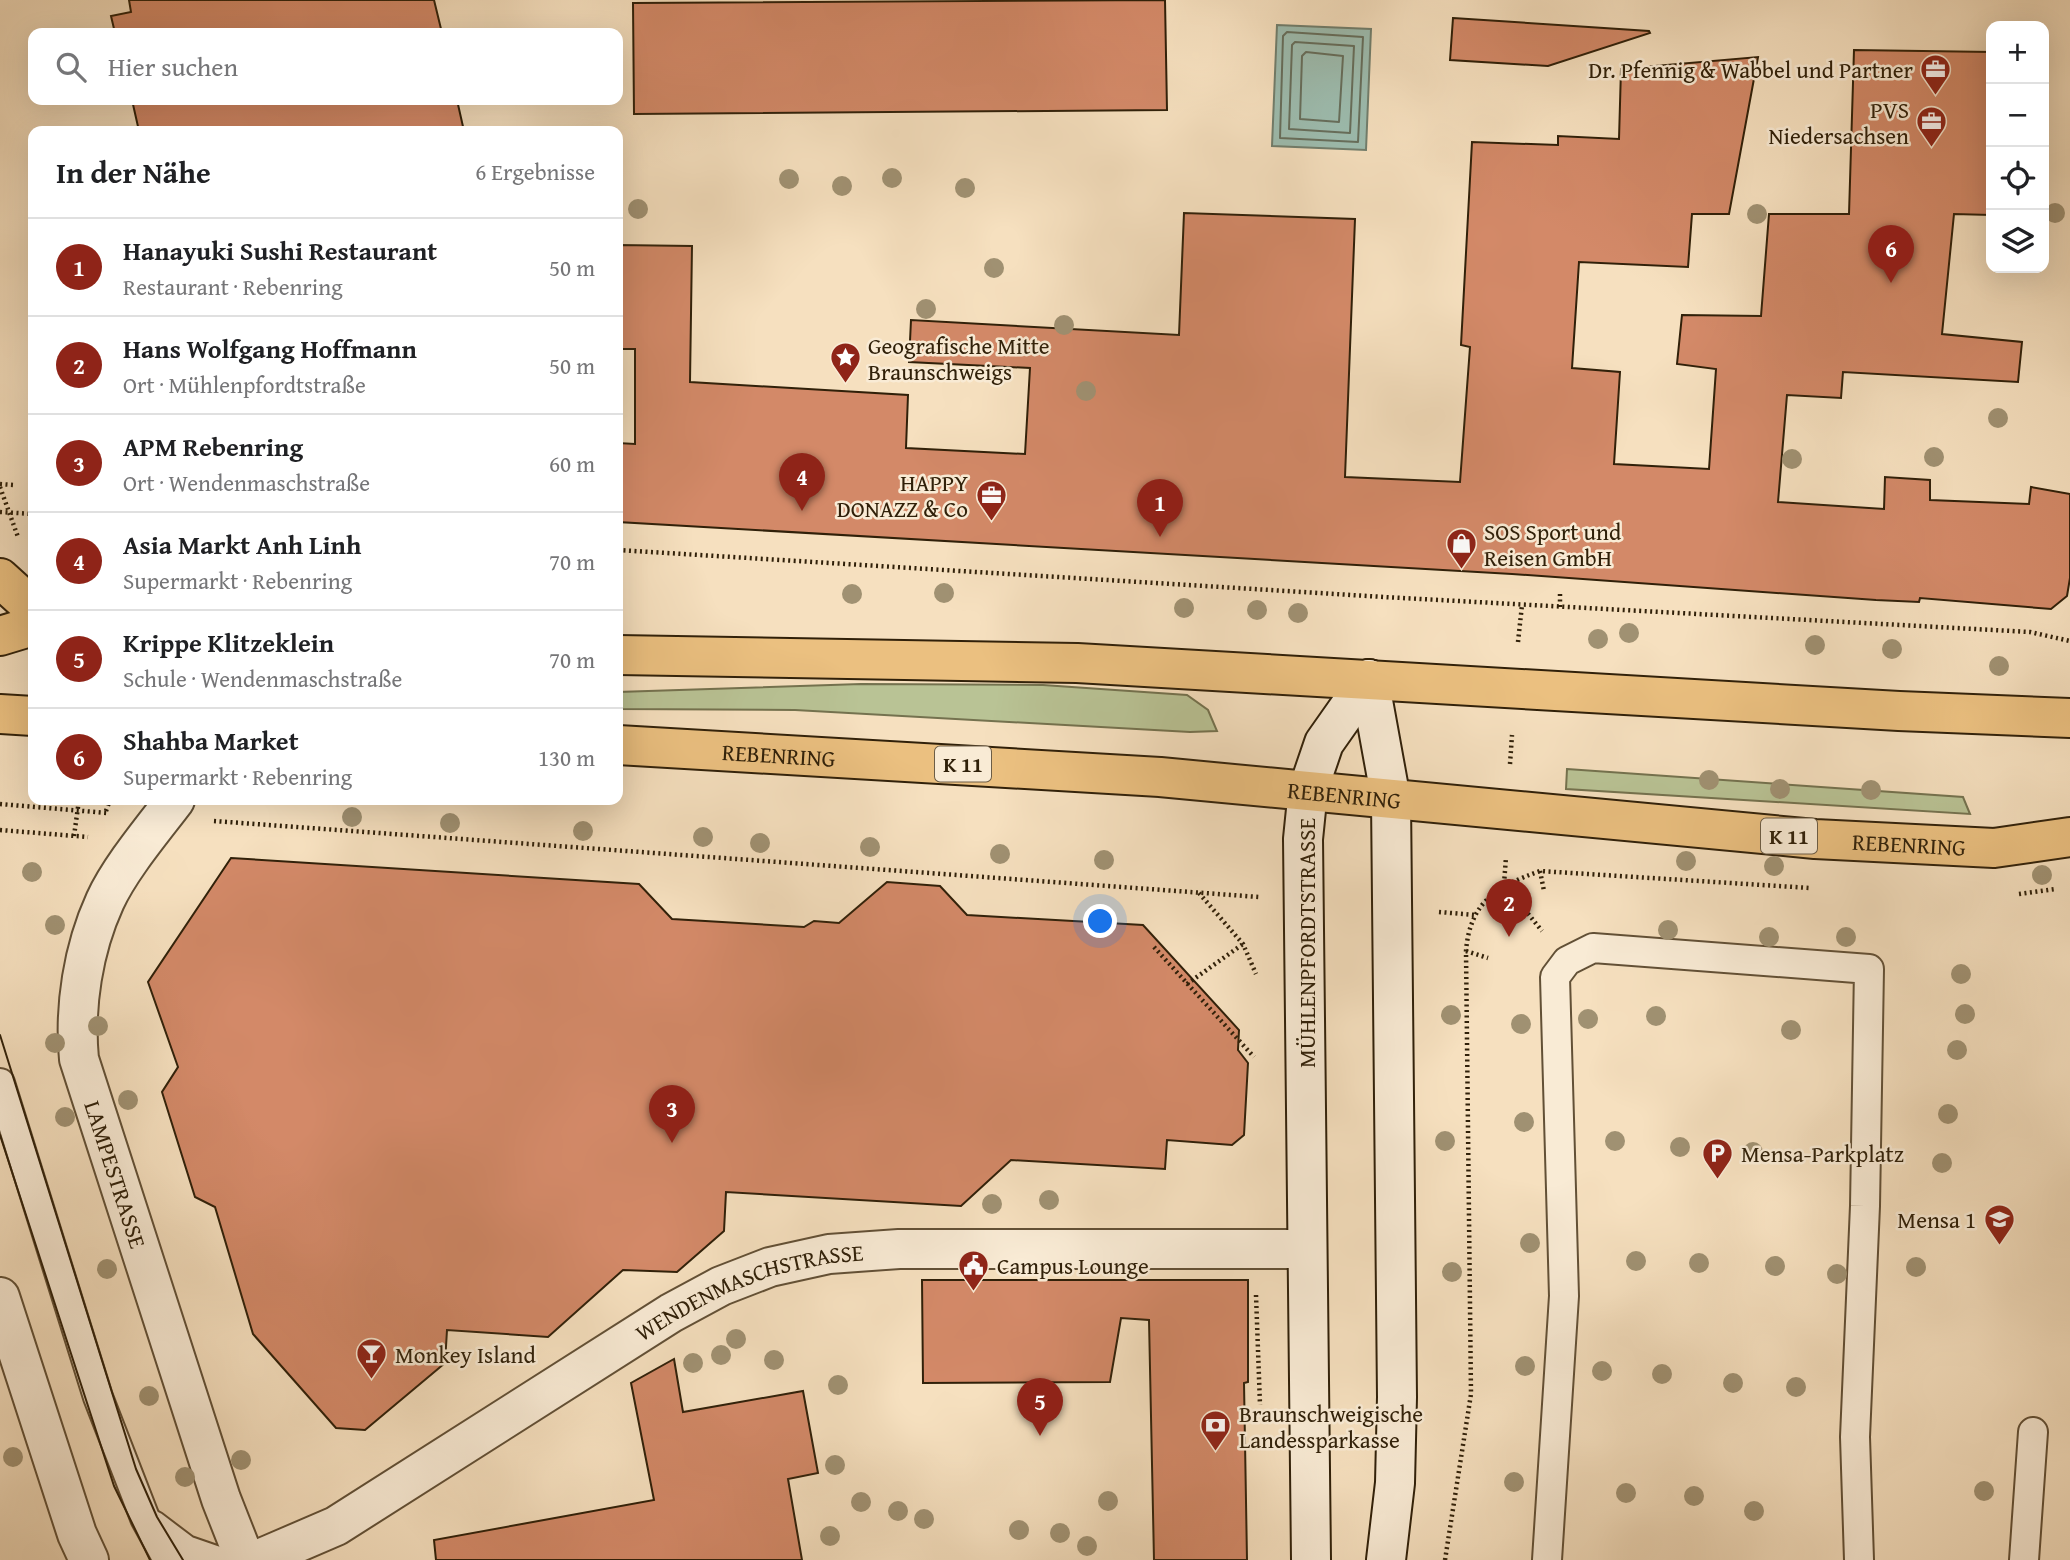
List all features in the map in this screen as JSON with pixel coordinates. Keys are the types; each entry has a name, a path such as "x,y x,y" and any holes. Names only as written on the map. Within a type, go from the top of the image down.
{"main road":[{"path":"0,578 28,603"},
{"path":"0,616 28,619"},
{"path":"0,636 28,628"},
{"path":"623,656 958,659 2070,718"},
{"path":"0,714 28,716"},
{"name":"REBENRING","path":"623,744 1026,768 1308,790 1815,839 1994,848 2070,837"}],"street":[{"name":"MÜHLENPFORDTSTRASSE","path":"1311,1560 1303,839 1308,790 1324,743 1369,679"},
{"path":"1369,679 1391,800 1397,1396 1395,1483 1386,1560"},
{"name":"LAMPESTRASSE","path":"189,810 105,902 80,992 75,1024 79,1059 221,1499 245,1560"},
{"name":"WENDENMASCHSTRASSE","path":"257,1560 336,1526 671,1312 721,1286 770,1267 829,1254 899,1250 1307,1249"},
{"path":"0,1297 77,1534 89,1560"}],"lane":[{"path":"1547,1560 1564,1296 1555,977 1567,961 1593,948 1869,969 1865,1206 1855,1437 1859,1560"},
{"path":"0,1083 97,1397 145,1518 168,1560"},
{"path":"2024,1560 2033,1432"},
{"path":"145,1518 186,1550 215,1560"}],"path":[{"path":"9,512 0,486 14,485"},
{"path":"0,512 28,514"},
{"path":"623,550 1522,605 2030,632 2070,641"},
{"path":"1560,593 1560,607"},
{"path":"1445,1560 1471,1394 1466,951 1476,915 1504,884 1514,690 1522,605"},
{"path":"0,804 105,813"},
{"path":"0,830 74,836 78,805"},
{"path":"189,810 1199,892 1243,944 1187,985"},
{"path":"1540,871 1544,891"},
{"path":"1154,947 1254,1058"},
{"path":"1466,951 1488,958"},
{"path":"1256,1283 1260,1414"}],"green space":[{"path":"861,684 1043,685 1187,695 1208,710 1217,731 1190,732 795,710 623,709 623,692"},
{"path":"1567,769 1963,797 1970,814 1566,789"}],"water":[{"path":"1277,25 1371,29 1366,150 1272,146"}],"building":[{"path":"129,0 434,0 441,28 114,28 111,16 131,12"},
{"path":"1165,0 1167,110 634,114 633,3"},
{"path":"1453,18 1650,33 1548,66 1450,60"},
{"path":"1854,50 1986,52 1986,215 1954,214 1942,334 2022,342 2018,382 1843,372 1841,398 1787,395 1778,502 1884,509 1885,477 1930,480 1930,500 2029,504 2031,487 2070,494 2070,578 2067,596 2051,609 1920,598 1919,602 1876,600 1512,574 623,522 623,443 635,444 635,349 623,349 623,245 692,246 690,382 908,395 906,448 1025,454 1030,368 909,362 911,320 1179,335 1184,213 1355,219 1345,477 1460,482 1470,347 1461,345 1472,142 1558,145 1558,136 1619,139 1621,69 1758,57 1729,214 1692,214 1688,267 1579,262 1572,368 1620,372 1614,464 1709,469 1716,369 1677,364 1682,315 1761,316 1769,214 1849,214"},
{"path":"133,105 458,105 463,126 138,126"},
{"path":"231,858 639,884 672,919 804,927 814,921 839,923 887,882 940,886 967,915 1143,925 1239,1030 1238,1050 1248,1063 1244,1135 1232,1145 1167,1140 1165,1169 1011,1160 961,1206 726,1192 724,1231 677,1272 623,1270 548,1337 447,1330 445,1363 365,1430 336,1428 253,1334 215,1207 195,1197 162,1092 178,1067 148,982"},
{"path":"922,1280 1248,1280 1248,1382 1244,1383 1247,1560 1154,1560 1149,1320 1121,1318 1110,1382 923,1383"},
{"path":"674,1359 683,1412 803,1391 818,1473 788,1479 802,1560 436,1560 434,1540 654,1500 631,1383"}],"tram line":[{"path":"0,1035 136,1469 157,1517 183,1560"},
{"path":"0,1135 114,1486 150,1560"}],"place":[{"name":"Dr. Pfennig & Wabbel und Partner","path":"1936,96"},
{"name":"PVS Niedersachsen","path":"1932,149"},
{"name":"Shahba Market","path":"1891,283"},
{"name":"Geografische Mitte Braunschweigs","path":"845,385"},
{"name":"Asia Markt Anh Linh","path":"802,511"},
{"name":"HAPPY DONAZZ & Co","path":"991,522"},
{"name":"Hanayuki Sushi Restaurant","path":"1160,537"},
{"name":"SOS Sport und Reisen GmbH","path":"1461,571"},
{"name":"Hans Wolfgang Hoffmann","path":"1509,937"},
{"name":"APM Rebenring","path":"672,1143"},
{"name":"Mensa-Parkplatz","path":"1718,1180"},
{"name":"Mensa 1","path":"1999,1246"},
{"name":"Campus Lounge","path":"974,1292"},
{"name":"Monkey Island","path":"372,1381"},
{"name":"Krippe Klitzeklein","path":"1040,1436"},
{"name":"Braunschweigische Landessparkasse","path":"1216,1453"}]}
